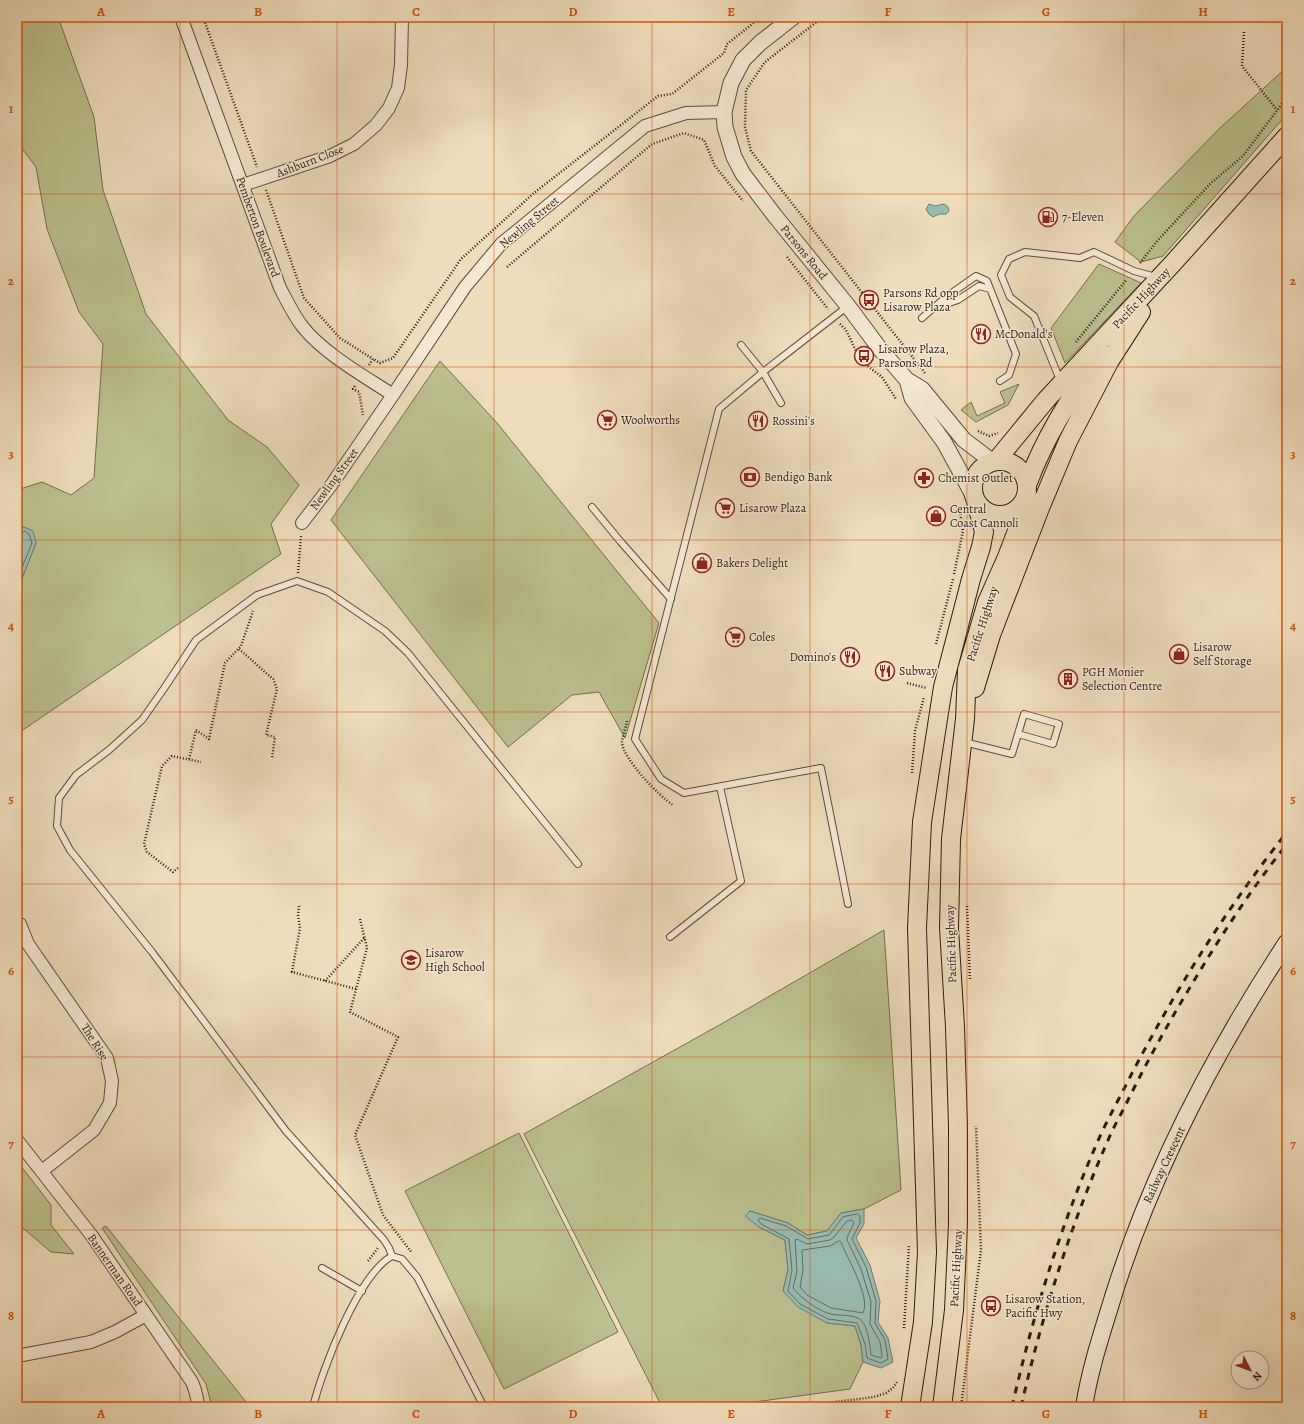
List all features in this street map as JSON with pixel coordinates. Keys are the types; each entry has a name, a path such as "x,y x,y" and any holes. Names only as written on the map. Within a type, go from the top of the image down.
{"main road":[{"name":"Pacific Highway","path":"994,461 1061,384 1287,136"},
{"name":"Pacific Highway","path":"942,1407 954,1310 958,1224 956,1057 949,928 950,839 965,719 967,670 987,602 1007,558 1023,515 1027,489 1047,438 1071,398 1097,362 1287,150"},
{"path":"965,719 991,635 1060,458 1109,362 1141,312"},
{"path":"994,461 1009,462 1019,469 1023,474 1027,489 1021,505 1015,510 1001,515 994,515 986,512 969,499 977,472 987,464 994,461"},
{"name":"Pacific Highway","path":"910,1407 923,1322 927,1252 917,928 922,822 943,687 984,532 969,499"},
{"name":"Railway Crescent","path":"1084,1407 1086,1392 1097,1349 1120,1271 1141,1217 1212,1064 1287,942"}],"street":[{"name":"Pemberton Boulevard","path":"181,17 280,288 290,307 302,326 318,343 393,396"},
{"name":"Ashburn Close","path":"243,185 330,156 354,144 376,125 389,108 398,88 401,65 402,17"},
{"path":"724,112 730,83 743,60 760,43 793,17"},
{"name":"Parsons Road","path":"724,112 725,127 734,157 743,174 775,216 848,306 880,349 907,380 922,389 960,436 970,445 994,461"},
{"name":"Newling Street","path":"302,523 332,484 393,396 465,287 501,244 645,126 686,113 724,112"},
{"name":"Parsons Road","path":"907,380 912,398 944,442 969,499"},
{"name":"The Rise","path":"20,924 28,944 108,1058 112,1080 110,1103 94,1130 42,1171"},
{"name":"Bannerman Road","path":"17,1140 92,1236 192,1382 199,1407"},
{"path":"17,1356 91,1342 121,1329 146,1315"}],"lane":[{"path":"1061,384 1056,367 1034,316 1010,296 1001,275 1009,259 1025,252 1080,258 1094,252 1134,271 1149,276 1160,277"},
{"path":"922,318 946,297 976,276 987,282 1016,354 1009,375 1000,381"},
{"path":"933,309 958,300 979,286 990,289"},
{"path":"848,306 763,372 719,409 636,739 661,779 684,793 821,768 848,904"},
{"path":"740,345 763,372 781,403"},
{"path":"592,507 671,599"},
{"path":"392,1256 384,1240 286,1131 152,952 70,850 57,826 59,798 76,775 109,750 142,720 196,640 258,595 297,581 328,592 384,631 408,653 578,864"},
{"path":"962,741 1012,754 1018,734 1024,714 1059,724 1053,744 1018,734"},
{"path":"670,937 741,881 720,786"},
{"path":"313,1407 316,1394 345,1319 362,1290 383,1262 392,1256"},
{"path":"392,1256 402,1259 417,1277 484,1407"},
{"path":"322,1268 362,1290"}],"path":[{"path":"203,17 304,298 340,338 374,359"},
{"path":"823,17 764,62 746,90 745,128 751,151 928,376"},
{"path":"1244,32 1242,66 1277,110"},
{"path":"1075,343 1158,240 1206,188 1243,156 1287,97"},
{"path":"507,267 652,144 684,133 704,140 716,166 746,205"},
{"path":"786,256 846,330 857,353 869,367 882,377 898,402"},
{"path":"975,429 989,436 1003,431"},
{"path":"936,644 956,567 969,499"},
{"path":"297,581 302,523"},
{"path":"189,759 196,730 209,739 225,663 241,646 258,595"},
{"path":"239,649 273,679 277,689 266,735 276,737 272,758"},
{"path":"911,779 914,731 928,681"},
{"path":"907,683 926,688"},
{"path":"178,868 173,872 147,852 144,844 162,766 172,756 202,762"},
{"path":"299,906 298,916 300,928 292,972 356,989"},
{"path":"360,918 368,948 350,1012 398,1037 355,1135 384,1214 413,1254"},
{"path":"325,981 365,938"},
{"path":"904,1330 909,1241"},
{"path":"797,1407 874,1397 886,1393 893,1388 898,1380"}],"green space":[{"path":"17,17 58,17 94,117 103,190 146,314 228,420 267,447 299,485 271,524 281,554 17,734 17,591 36,543 24,527 17,531 17,490 42,482 71,495 94,478 103,344 79,312 47,229 36,167 17,142"},
{"path":"1287,67 1287,114 1163,256 1141,262 1115,242 1134,216 1220,128"},
{"path":"1099,264 1141,283 1065,363 1051,328"},
{"path":"440,361 497,423 659,623 625,738 599,692 572,695 508,747 331,520"},
{"path":"1019,384 1008,405 976,422 961,410 971,402 977,416 1005,403 1000,392"},
{"path":"884,930 901,1190 864,1209 841,1213 827,1231 807,1235 788,1223 750,1211 759,1227 785,1240 788,1270 783,1291 827,1323 855,1326 861,1345 863,1362 850,1389 718,1407 662,1407 524,1134 723,1023"},
{"path":"519,1133 618,1332 504,1389 405,1191"},
{"path":"17,1161 51,1205 51,1225 74,1254 51,1252 17,1223"},
{"path":"106,1226 250,1407 212,1407 206,1384 102,1228"}],"water":[{"path":"929,204 935,206 944,204 948,207 949,211 946,214 939,214 933,217 926,209"},
{"path":"24,527 33,531 36,543 17,591 17,531"},
{"path":"864,1209 864,1224 856,1238 870,1265 880,1301 878,1322 888,1338 893,1362 881,1368 863,1362 861,1345 855,1326 827,1323 798,1307 783,1291 788,1270 785,1240 759,1227 745,1216 750,1211 788,1223 807,1235 827,1231 841,1213"}],"railway":[{"path":"1012,1407 1029,1337 1061,1234 1101,1134 1146,1047 1202,952 1243,891 1287,832"},
{"path":"1021,1407 1038,1338 1059,1270 1082,1203 1111,1133 1155,1048 1195,979 1245,900 1287,844"}],"place":[{"name":"7-Eleven","path":"1048,217"},
{"name":"Parsons Rd opp Lisarow Plaza","path":"869,300"},
{"name":"McDonald's","path":"981,334"},
{"name":"Lisarow Plaza, Parsons Rd","path":"864,356"},
{"name":"Woolworths","path":"607,420"},
{"name":"Rossini's","path":"758,421"},
{"name":"Bendigo Bank","path":"750,477"},
{"name":"Chemist Outlet","path":"924,478"},
{"name":"Lisarow Plaza","path":"725,508"},
{"name":"Central Coast Cannoli","path":"936,516"},
{"name":"Bakers Delight","path":"702,563"},
{"name":"Coles","path":"735,637"},
{"name":"Lisarow Self Storage","path":"1179,654"},
{"name":"Domino's","path":"850,657"},
{"name":"Subway","path":"885,671"},
{"name":"PGH Monier Selection Centre","path":"1068,679"},
{"name":"Lisarow High School","path":"411,960"},
{"name":"Lisarow Station, Pacific Hwy","path":"991,1306"}]}
